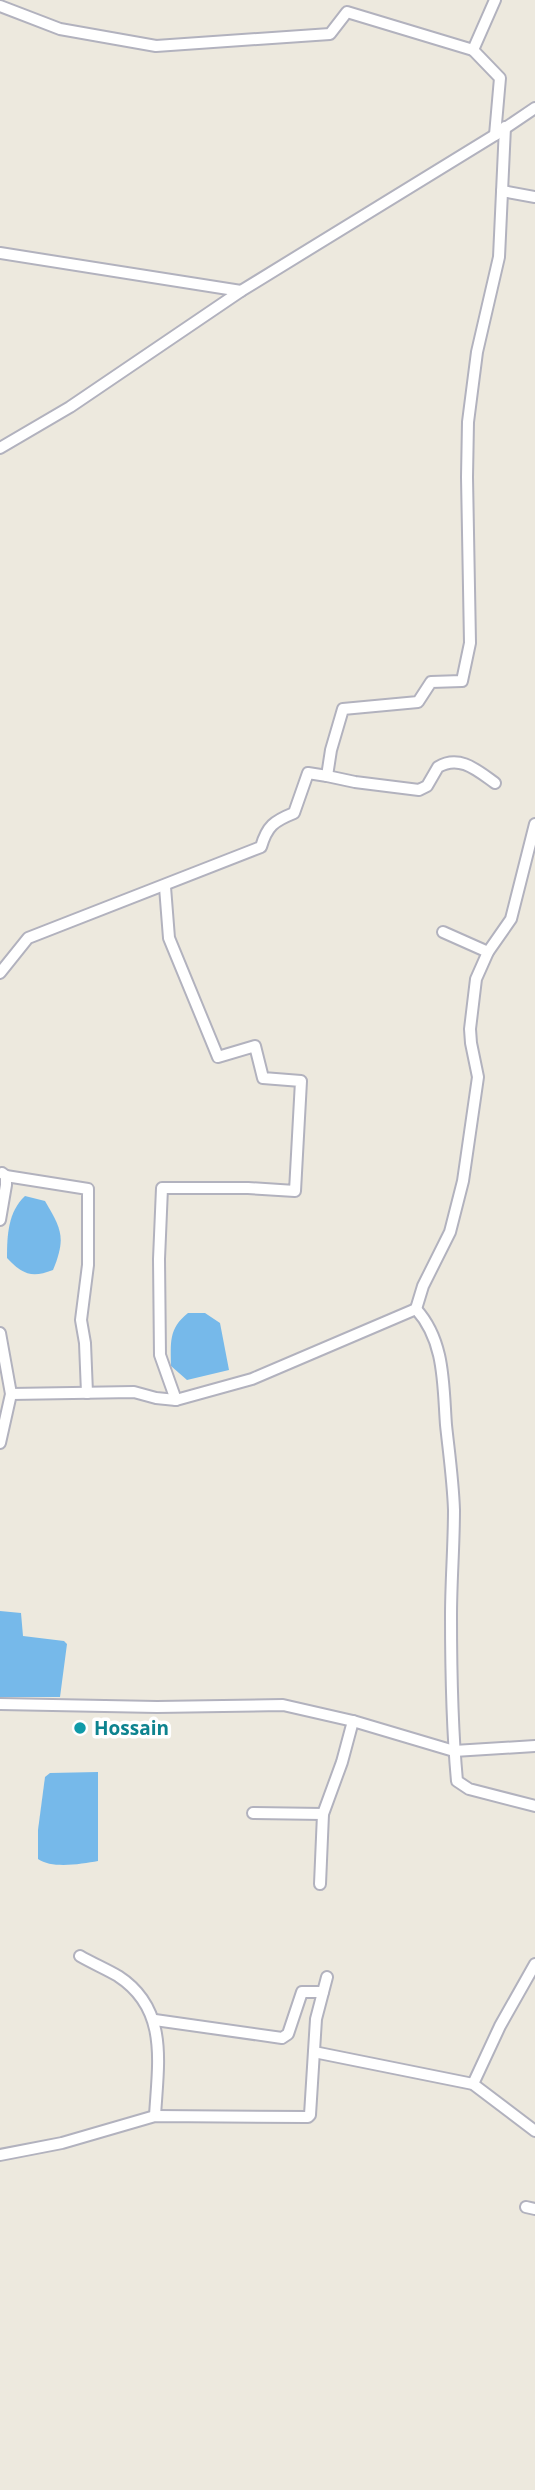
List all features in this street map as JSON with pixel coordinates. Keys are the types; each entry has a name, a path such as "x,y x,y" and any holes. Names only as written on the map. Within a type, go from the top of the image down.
{"street":[{"path":"0,6 60,29 156,46 330,34 347,12 349,0"},
{"path":"473,50 495,0"},
{"path":"347,12 473,50 500,78 495,135"},
{"path":"0,448 71,407 241,291 535,108"},
{"path":"327,776 331,750 344,709 418,702 430,682 463,681 470,643 468,422 477,352 499,257 505,127"},
{"path":"502,191 535,197"},
{"path":"0,253 241,291"},
{"path":"0,973 29,938 261,846 266,831 274,821 294,813 308,773 419,790 428,786 438,767 452,762 470,765 495,783"},
{"path":"11,1394 134,1392 176,1400 252,1379 416,1309 423,1286 450,1232 463,1181 478,1077 470,1029 476,979 488,952 511,919 535,824"},
{"path":"165,887 169,938 218,1058 255,1046 263,1078 301,1081 295,1191 162,1188 159,1259 160,1355 176,1400"},
{"path":"443,932 488,952"},
{"path":"0,1220 6,1185 3,1174 88,1189 88,1265 81,1320 85,1343 87,1393"},
{"path":"416,1309 425,1319 440,1355 444,1383 454,1509 451,1616 457,1781 462,1787 535,1806"},
{"path":"0,1333 11,1394 0,1443"},
{"path":"0,1704 157,1707 283,1705 353,1721 454,1751 535,1746"},
{"path":"320,1884 323,1814 342,1762 353,1721"},
{"path":"253,1813 323,1814"},
{"path":"79,1956 133,1988 143,1998 155,2020 155,2116"},
{"path":"473,2084 500,2026 535,1964"},
{"path":"0,2155 62,2143 155,2116 308,2117 316,2019 327,1977"},
{"path":"155,2020 282,2038 288,2034 302,1992 323,1992"},
{"path":"314,2052 473,2084 535,2131"}],"water":[{"path":"25,1196 45,1201 58,1227 61,1242 53,1270 28,1273 7,1258 8,1232 12,1217"},
{"path":"188,1313 205,1313 220,1323 229,1370 187,1380 171,1366 174,1331"},
{"path":"0,1611 21,1613 23,1636 64,1641 67,1644 60,1697 0,1697"},
{"path":"98,1772 98,1861 59,1865 38,1859 38,1830 45,1777 50,1773"}],"place":[{"name":"Hossain","path":"80,1728"}]}
